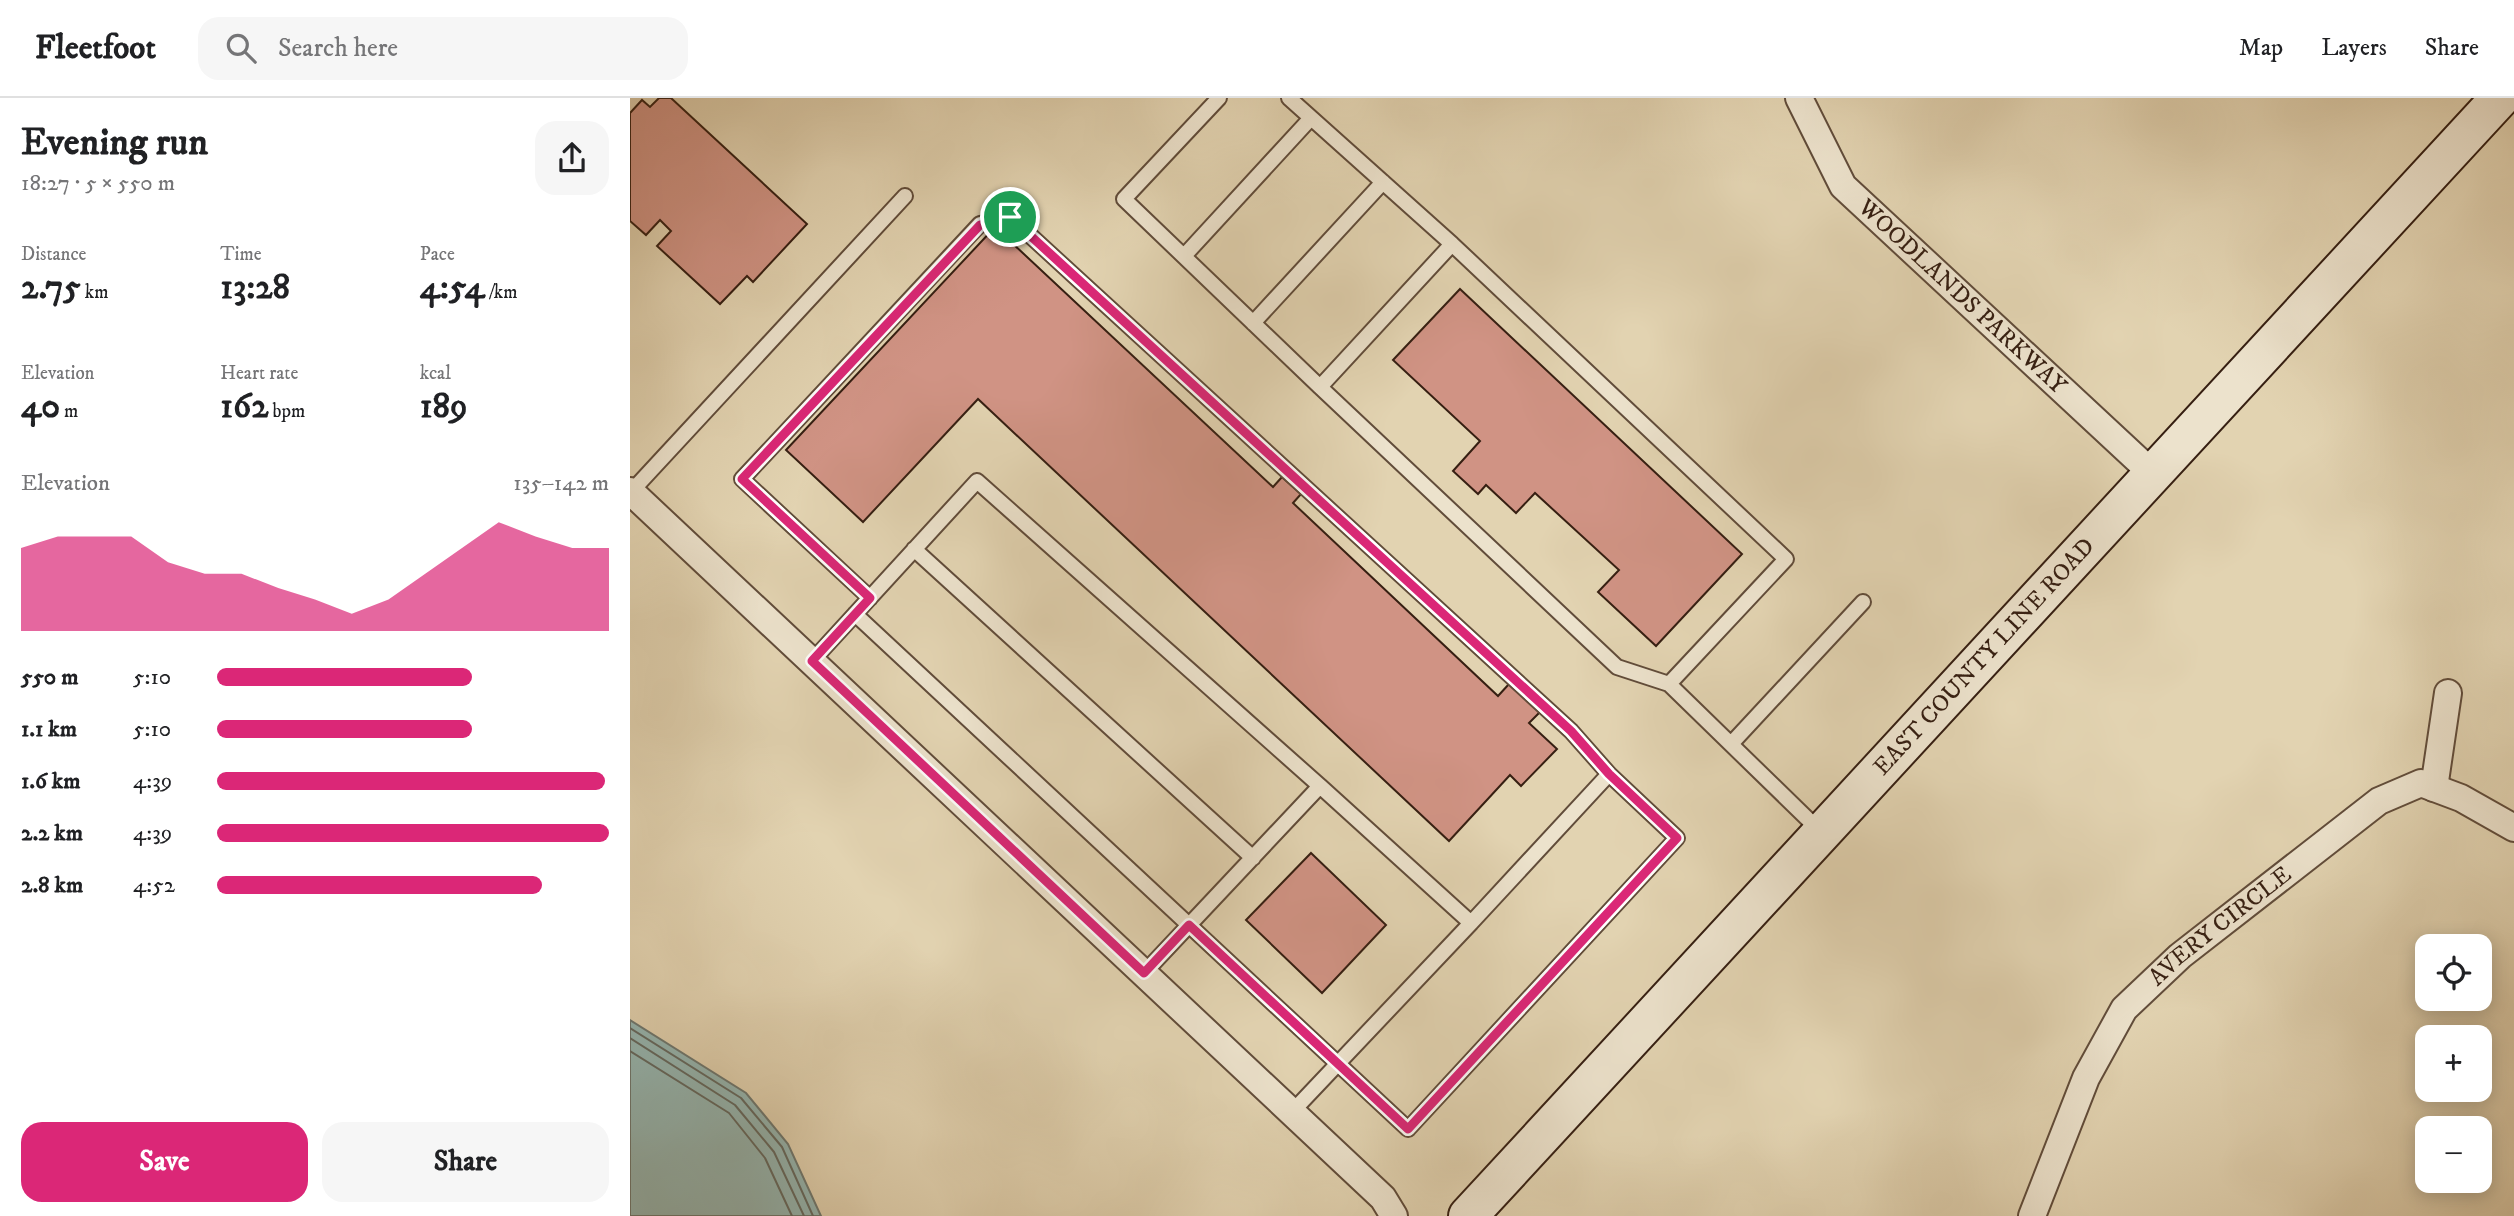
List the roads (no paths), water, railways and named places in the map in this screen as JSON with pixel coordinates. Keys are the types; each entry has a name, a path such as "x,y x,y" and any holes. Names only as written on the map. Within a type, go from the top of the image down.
{"main road":[{"name":"EAST COUNTY LINE ROAD","path":"1468,1216 2500,98"}],"street":[{"name":"WOODLANDS PARKWAY","path":"1799,98 1843,186 2153,474"},
{"path":"631,491 1383,1198 1394,1216"},
{"path":"2434,788 2448,693"},
{"name":"AVERY CIRCLE","path":"2032,1216 2086,1078 2124,1009 2180,956 2379,801 2421,783 2461,798 2514,828"}],"lane":[{"path":"1219,98 1124,199 1617,667 1670,684 1822,832"},
{"path":"1289,98 1452,244 1786,559 1670,684"},
{"path":"1184,256 1311,118"},
{"path":"1254,323 1383,182"},
{"path":"631,491 905,196"},
{"path":"855,614 1408,1129 1677,838 1609,774 1571,731 1010,217 980,225 742,479 870,598"},
{"path":"1320,387 1452,244"},
{"path":"812,661 978,481 1471,923"},
{"path":"914,549 1253,858"},
{"path":"1731,744 1863,602"},
{"path":"1292,1112 1609,774"},
{"path":"1144,973 1320,786"}],"water":[{"path":"630,1020 746,1093 788,1144 821,1216 630,1216"}]}
